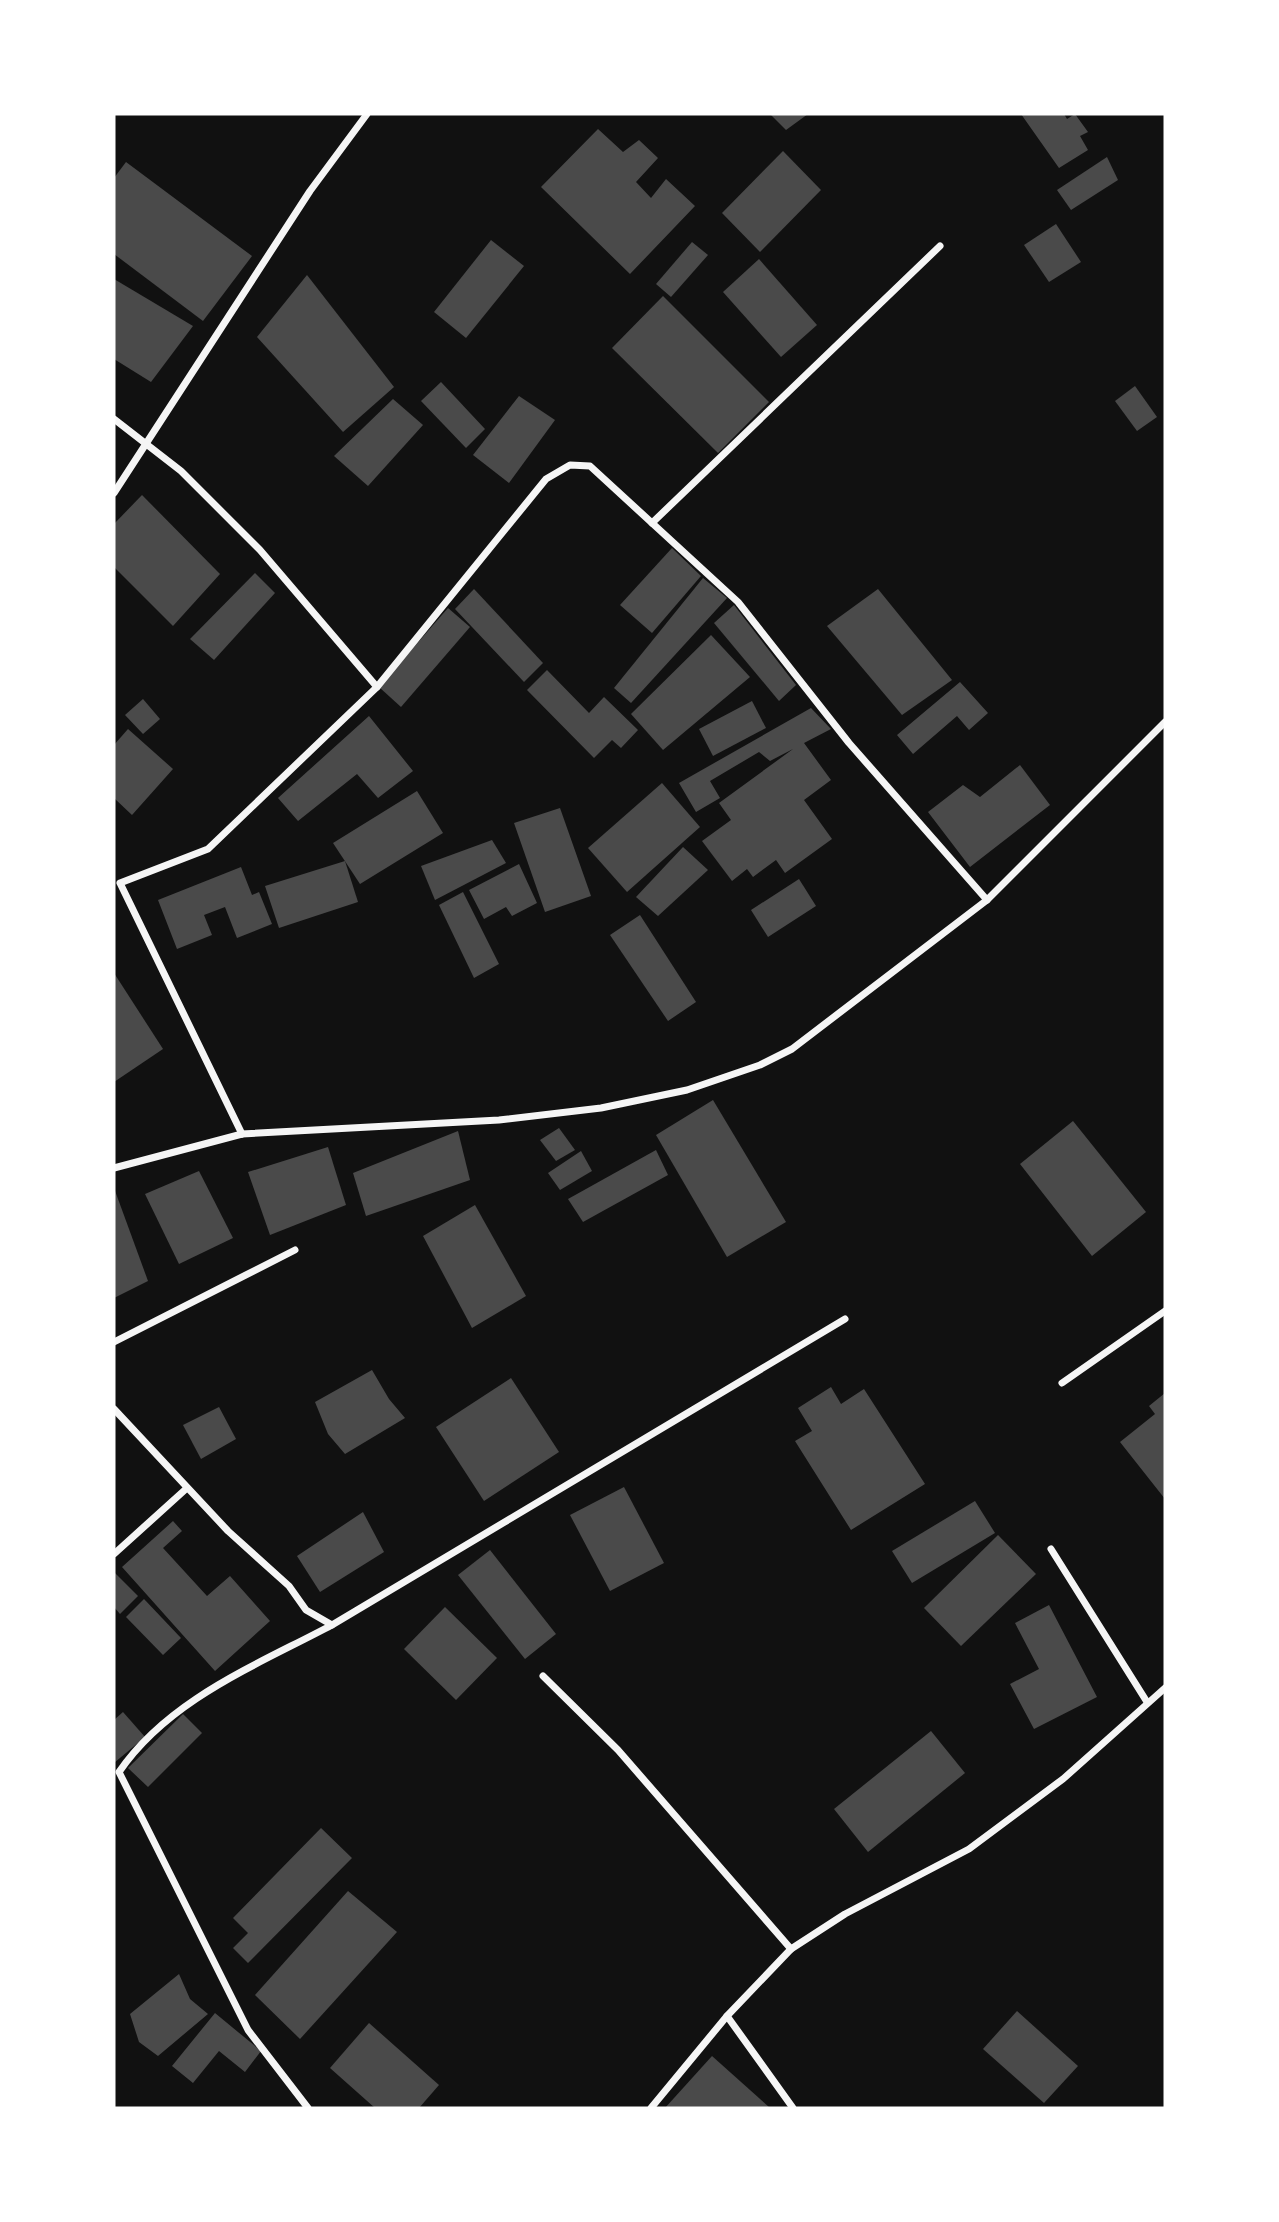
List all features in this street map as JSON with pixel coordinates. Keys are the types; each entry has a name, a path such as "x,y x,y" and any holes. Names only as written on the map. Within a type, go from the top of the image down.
{"street":[{"path":"114,493 310,191 367,114"},
{"path":"652,523 940,246"},
{"path":"114,419 181,471 260,550 377,687"},
{"path":"242,1134 120,883 208,849 377,687 546,479 569,465 590,467 738,602 849,743 987,900"},
{"path":"114,1168 128,1162 242,1134 499,1121 601,1108 687,1090 760,1065 792,1049 987,900 1165,722"},
{"path":"114,1342 295,1250"},
{"path":"1062,1383 1165,1311"},
{"path":"308,2108 248,2030 119,1772 132,1753 184,1705 332,1625 845,1319"},
{"path":"114,1409 266,1568 289,1586 306,1610 332,1625"},
{"path":"114,1554 187,1488"},
{"path":"1051,1549 1147,1702"},
{"path":"543,1676 618,1750 791,1949"},
{"path":"651,2108 727,2016 791,1949 845,1914 969,1849 1063,1779 1165,1688"},
{"path":"727,2016 793,2108"}],"building":[{"path":"770,114 808,114 786,130"},
{"path":"1021,114 1064,114 1067,119 1075,114 1088,132 1080,136 1088,150 1059,168"},
{"path":"598,129 623,152 639,140 658,158 636,182 651,198 666,179 695,206 630,274 541,187"},
{"path":"783,151 821,190 760,252 722,213"},
{"path":"1107,157 1118,180 1071,210 1057,190"},
{"path":"126,162 252,256 203,321 114,254 114,178"},
{"path":"1056,224 1081,262 1049,282 1024,245"},
{"path":"491,240 524,266 466,338 434,312"},
{"path":"692,242 708,255 671,297 656,284"},
{"path":"759,259 817,325 781,357 723,292"},
{"path":"307,275 394,387 343,432 257,337"},
{"path":"114,279 193,326 151,382 114,359"},
{"path":"663,296 769,402 718,453 612,348"},
{"path":"441,382 485,429 466,448 421,401"},
{"path":"1135,386 1157,417 1137,431 1115,401"},
{"path":"519,396 555,420 509,483 473,455"},
{"path":"393,399 423,425 368,486 334,456"},
{"path":"142,495 220,574 173,626 114,567 114,524"},
{"path":"672,548 701,576 652,633 620,605"},
{"path":"255,573 275,593 214,660 190,639"},
{"path":"703,578 727,598 631,703 614,688"},
{"path":"474,589 543,663 524,682 455,609"},
{"path":"878,589 952,680 902,715 827,626"},
{"path":"734,605 796,685 779,701 714,623"},
{"path":"448,608 470,627 401,707 379,687"},
{"path":"711,635 750,677 663,750 631,714"},
{"path":"547,670 589,713 604,697 638,730 621,748 612,740 594,758 527,690"},
{"path":"960,682 988,713 969,730 957,716 913,754 897,735"},
{"path":"143,699 160,719 143,734 125,715"},
{"path":"752,701 766,728 713,756 699,729"},
{"path":"811,708 831,729 804,743 831,780 804,800 832,839 785,873 776,860 753,877 747,869 732,881 702,841 731,820 719,803 793,749 770,761 759,752 710,781 720,798 696,812 679,783"},
{"path":"369,716 413,771 378,798 357,774 298,821 278,798"},
{"path":"128,729 173,769 132,815 114,798 114,745"},
{"path":"1020,765 1050,805 970,867 928,812 963,785 980,797"},
{"path":"662,783 700,827 627,892 588,848"},
{"path":"417,791 443,833 360,884 333,843"},
{"path":"560,808 591,896 545,912 514,823"},
{"path":"492,840 506,863 435,900 421,866"},
{"path":"683,847 708,870 658,916 636,897"},
{"path":"345,861 358,902 279,928 265,886"},
{"path":"519,864 537,903 512,916 506,907 484,919 469,890"},
{"path":"241,867 252,895 259,892 272,924 237,938 225,907 204,915 212,935 177,949 158,900"},
{"path":"799,879 816,906 768,937 751,910"},
{"path":"463,892 499,964 474,978 439,905"},
{"path":"640,915 696,1002 668,1021 610,935"},
{"path":"114,973 163,1049 114,1082"},
{"path":"713,1100 786,1222 727,1257 656,1135"},
{"path":"1073,1121 1146,1212 1092,1256 1020,1164"},
{"path":"559,1128 575,1150 556,1161 540,1140"},
{"path":"458,1131 470,1180 366,1216 353,1173"},
{"path":"328,1147 346,1205 270,1235 248,1172"},
{"path":"656,1150 668,1175 583,1222 568,1199"},
{"path":"581,1151 592,1171 560,1190 548,1173"},
{"path":"199,1171 233,1238 179,1264 145,1194"},
{"path":"114,1188 148,1281 114,1298"},
{"path":"475,1205 526,1296 472,1328 423,1236"},
{"path":"372,1370 389,1399 405,1418 345,1454 328,1434 315,1402"},
{"path":"511,1378 559,1452 484,1501 436,1427"},
{"path":"831,1387 841,1404 864,1389 925,1484 851,1530 795,1441 812,1431 798,1408"},
{"path":"1165,1393 1165,1499 1120,1442 1155,1414 1149,1406"},
{"path":"219,1407 236,1439 201,1459 183,1425"},
{"path":"624,1487 664,1563 610,1591 570,1515"},
{"path":"975,1501 995,1533 912,1583 892,1551"},
{"path":"363,1512 384,1552 320,1592 297,1556"},
{"path":"173,1521 182,1531 163,1548 207,1596 230,1576 270,1621 215,1671 122,1567"},
{"path":"998,1535 1036,1574 961,1646 924,1608"},
{"path":"490,1550 556,1634 525,1659 458,1575"},
{"path":"114,1572 138,1596 120,1614 114,1607"},
{"path":"144,1599 181,1638 163,1655 126,1617"},
{"path":"1049,1605 1097,1697 1034,1729 1010,1684 1039,1669 1015,1623"},
{"path":"445,1607 497,1658 456,1700 404,1649"},
{"path":"123,1712 145,1737 114,1763 114,1720"},
{"path":"183,1714 202,1733 148,1787 128,1768"},
{"path":"931,1731 965,1773 868,1852 834,1809"},
{"path":"321,1828 352,1858 248,1963 233,1948 248,1933 233,1918"},
{"path":"348,1891 397,1932 300,2039 255,1995"},
{"path":"179,1974 190,1999 208,2014 158,2056 139,2042 130,2014"},
{"path":"1017,2011 1078,2066 1044,2103 983,2049"},
{"path":"215,2013 261,2051 245,2072 219,2051 193,2083 172,2066"},
{"path":"369,2023 439,2085 419,2108 375,2108 330,2068"},
{"path":"712,2056 770,2108 665,2108"}]}
